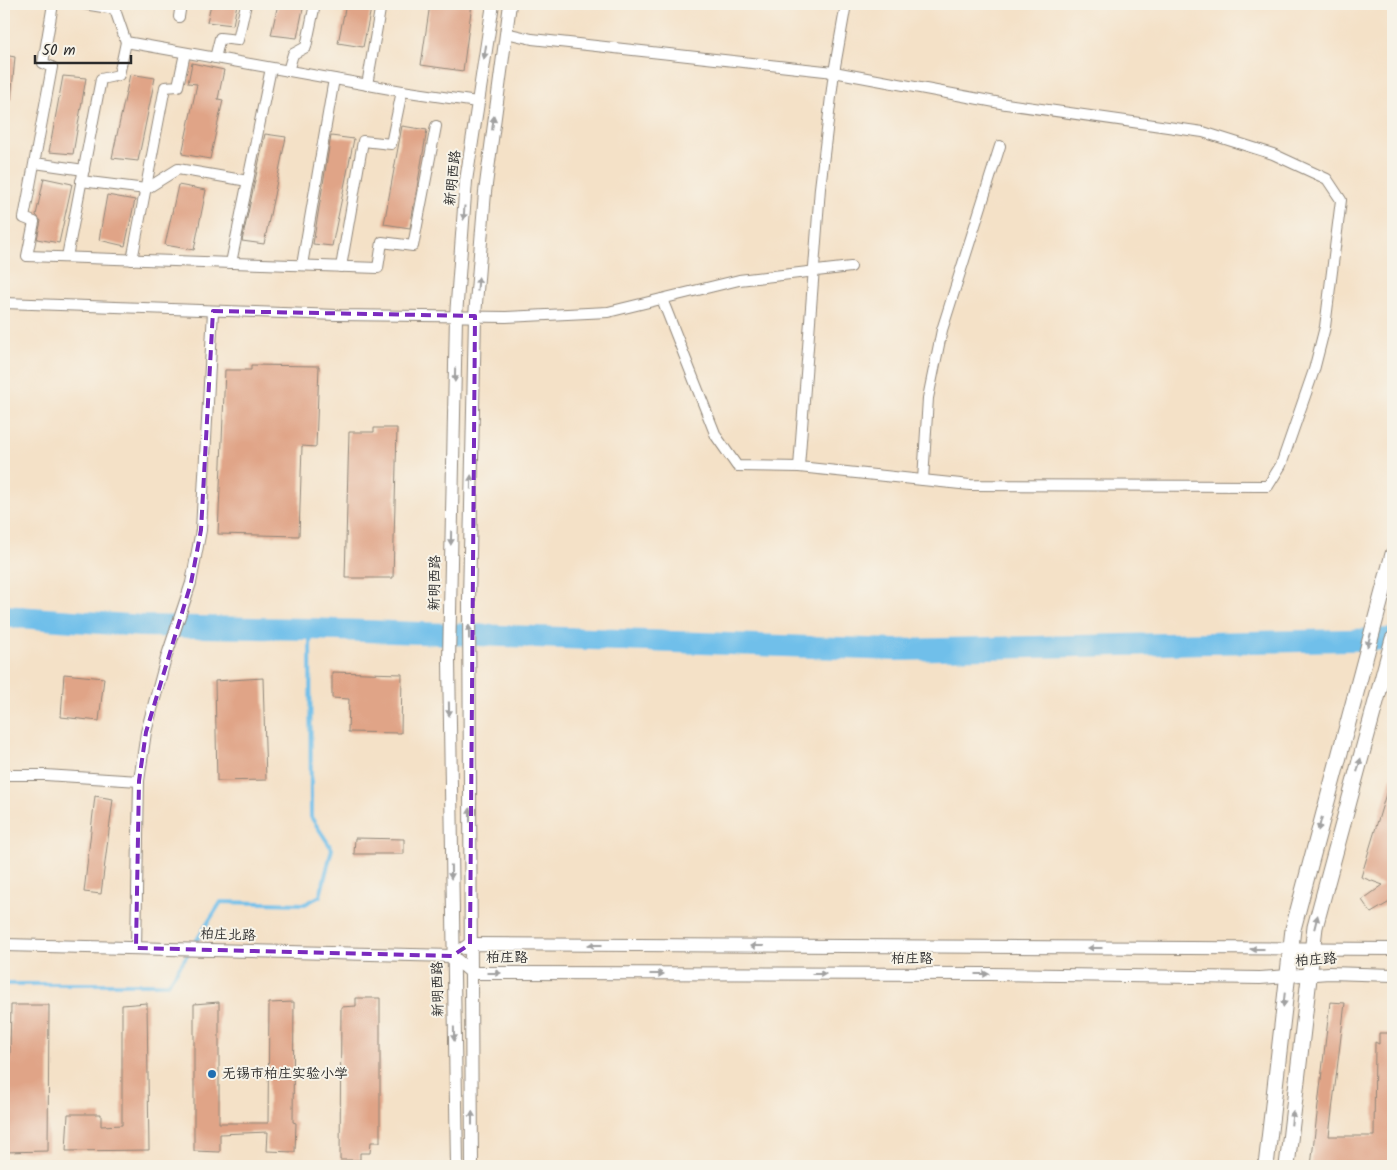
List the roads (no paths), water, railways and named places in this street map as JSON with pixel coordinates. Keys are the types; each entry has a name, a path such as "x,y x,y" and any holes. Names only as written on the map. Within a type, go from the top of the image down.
{"main road":[{"path":"1266,1166 1293,929 1393,554"},
{"path":"1287,1166 1315,927 1393,639"}],"street":[{"path":"53,4 43,63 52,67 24,218 34,222 27,256 378,268 382,242 413,246 436,126"},
{"path":"67,257 101,79 119,75 126,42 114,7 84,4"},
{"path":"179,17 181,4"},
{"path":"215,58 220,38 238,40 246,4"},
{"path":"288,71 293,54 306,47 315,4"},
{"path":"367,85 381,4"},
{"name":"新明西路","path":"457,1166 452,956 449,661 456,316 466,182 493,4"},
{"path":"472,1166 470,663 468,600 475,316 485,192 510,4"},
{"path":"799,467 820,188 834,72 846,4"},
{"path":"506,33 532,39 834,72 1006,104 1203,132 1273,154 1327,179 1341,200 1325,326 1314,370 1281,465 1268,486 970,486 799,467 737,466 716,436 662,299"},
{"path":"126,42 402,92 477,102"},
{"path":"132,260 165,87 178,86 185,53"},
{"path":"231,263 271,68"},
{"path":"302,265 334,79"},
{"path":"340,267 363,141 391,144 402,92"},
{"path":"923,480 928,398 942,330 1000,146"},
{"path":"34,163 82,176 146,189 178,169 248,181"},
{"path":"4,303 212,311 506,317 608,312 739,280 851,267"},
{"path":"136,948 139,781 146,732 166,658 190,583 201,530 212,311"},
{"path":"4,775 55,775 139,781"},
{"name":"柏庄路","path":"1393,949 1312,947 1290,949 470,944 452,956 472,973 989,974 1287,977 1329,973 1393,975"},
{"name":"柏庄北路","path":"4,945 452,956"}],"waterway":[{"path":"4,616 142,626 310,629 896,650 1393,639"},
{"path":"193,946 221,902 305,904 320,896 332,849 311,817 310,629"},
{"path":"4,984 168,984 189,952"}],"place":[{"name":"无锡市柏庄实验小学","path":"212,1074"}]}
